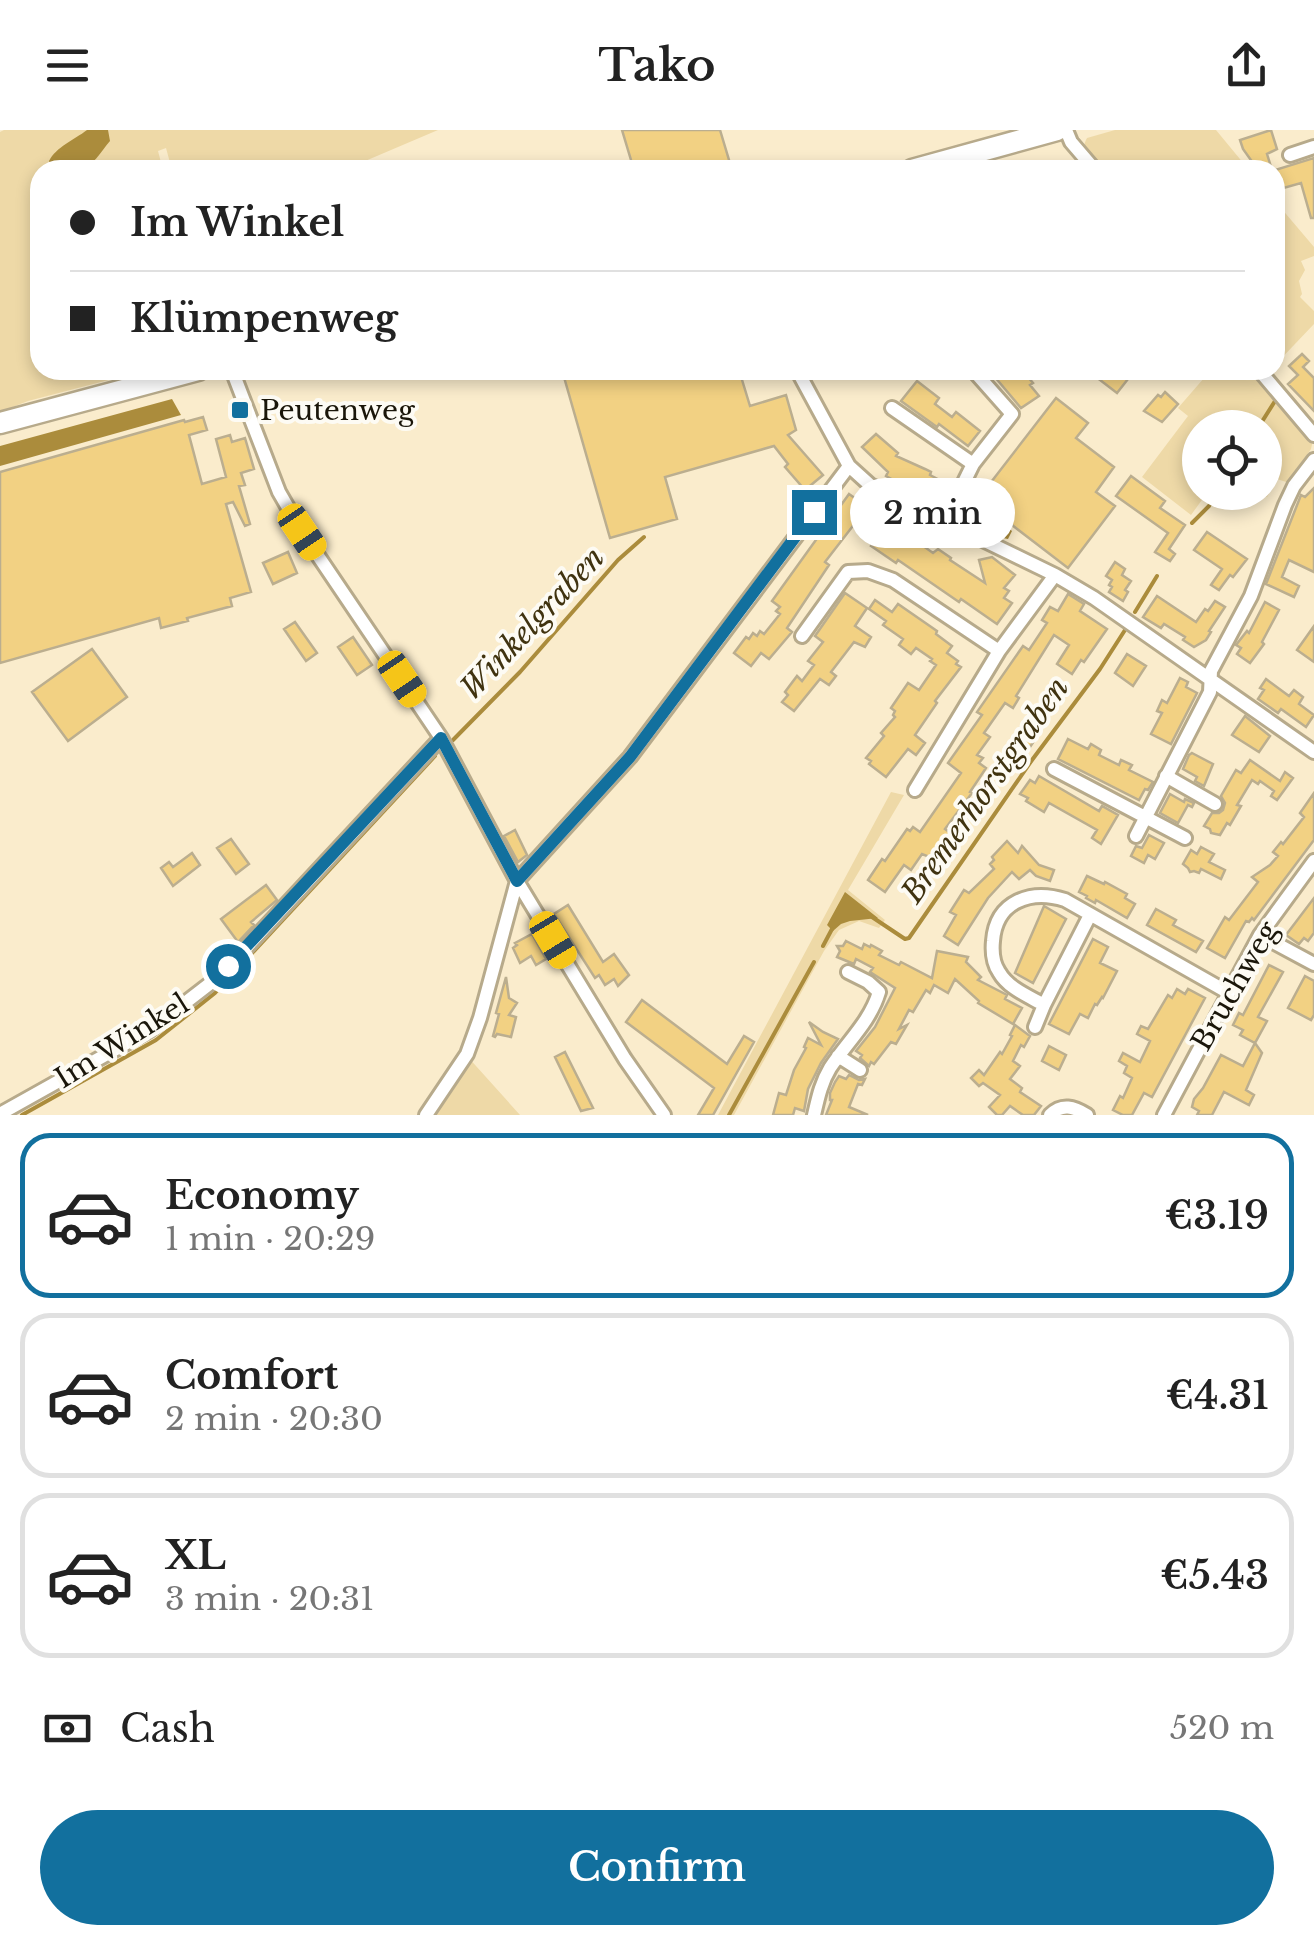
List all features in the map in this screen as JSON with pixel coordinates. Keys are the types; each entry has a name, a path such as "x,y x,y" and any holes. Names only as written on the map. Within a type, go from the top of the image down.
{"main road":[{"path":"948,160 1057,130"},
{"path":"0,423 161,380"}],"street":[{"path":"1066,130 1086,160"},
{"path":"1290,155 1314,147"},
{"path":"236,380 279,492 302,532 441,738 517,881 625,1059 664,1115"},
{"path":"802,380 848,466 870,485 1094,598 1314,752"},
{"path":"944,523 974,464 1012,414 982,380"},
{"path":"1268,380 1314,434"},
{"path":"892,408 974,464"},
{"path":"1136,836 1210,692 1211,671 1251,596 1285,505 1314,460"},
{"path":"426,1115 467,1054 517,881 630,757 848,466"},
{"path":"802,636 848,572 868,571 893,580 1000,651"},
{"path":"915,790 1000,651 1055,575"},
{"name":"Im Winkel","path":"0,1114 150,1030 212,982 441,738"},
{"path":"1054,768 1184,838"},
{"path":"1166,776 1215,804"},
{"name":"Bruchweg","path":"1164,1115 1260,935 1314,860"},
{"path":"1044,1005 1000,976 992,954 998,921 1017,901 1041,895 1065,900 1229,993"},
{"path":"1036,1027 1090,915"},
{"path":"1260,935 1314,964"},
{"path":"814,1115 823,1081 860,1031 879,992 848,972"},
{"path":"838,1056 860,1070"},
{"path":"1050,1115 1067,1107 1087,1115"}],"shaded area":[{"path":"87,130 108,130 110,141 94,160 50,160"},
{"path":"438,130 368,160 169,160 166,148 158,151 160,160 30,160 30,380 109,380 0,412 0,132"},
{"path":"1115,130 1216,130 1241,160 1091,160 1084,147 1087,138"},
{"path":"1285,213 1314,247 1314,256 1301,261 1305,270 1299,281 1300,297 1314,311 1314,324 1285,354"},
{"path":"1202,380 1261,380 1313,440 1311,449 1289,483 1282,481 1282,410 1182,411 1178,408"},
{"path":"172,399 181,415 0,466 0,446"},
{"path":"1182,424 1182,508 1142,477"},
{"path":"978,504 1012,531 1008,539 976,524 970,515"},
{"path":"891,792 904,795 848,890 885,920 879,928 859,921 839,930 734,1115 718,1115"},
{"path":"845,892 878,918 850,921 833,931 827,925"},
{"path":"467,1056 520,1115 429,1115"}],"building":[{"path":"622,130 720,130 729,160 631,160"},
{"path":"1271,130 1277,149 1267,154 1269,160 1251,160 1240,140"},
{"path":"1314,158 1314,218 1301,183 1285,188 1285,167"},
{"path":"1302,354 1309,361 1303,367 1314,378 1314,411 1288,384 1298,375 1289,366"},
{"path":"565,380 742,380 750,406 786,395 796,430 788,435 823,475 805,490 785,467 788,464 774,446 665,477 677,519 610,538"},
{"path":"997,380 1033,383 1030,385 1039,396 1021,408"},
{"path":"1100,380 1127,380 1117,393"},
{"path":"917,381 939,398 935,404 952,417 956,412 980,431 968,446 901,401"},
{"path":"1165,392 1178,404 1162,422 1144,411"},
{"path":"1056,398 1088,423 1076,438 1114,467 1096,492 1115,506 1068,568 978,499"},
{"path":"203,417 207,430 189,435 202,484 226,477 216,439 230,435 232,442 245,438 254,469 241,473 245,485 239,486 250,524 245,526 233,502 226,504 251,592 230,598 232,606 187,618 188,621 161,628 159,618 0,663 0,472"},
{"path":"876,434 898,453 896,456 951,486 941,506 886,476 888,472 862,447"},
{"path":"1131,476 1165,501 1160,508 1185,525 1169,549 1175,554 1170,561 1155,552 1168,533 1116,496"},
{"path":"1314,488 1314,572 1289,560 1282,577 1299,586 1294,597 1266,584 1301,495 1305,497"},
{"path":"849,494 872,510 864,522 859,518 825,562 829,565 787,628 792,632 769,659 761,653 751,666 734,653 746,637 749,639 753,633 757,636 760,631 764,634 780,614 776,611 780,607 772,601"},
{"path":"886,525 933,553 938,549 985,583 979,560 992,557 1015,575 1004,588 1009,591 1004,598 1012,603 997,624 871,546"},
{"path":"1207,532 1247,559 1219,590 1211,585 1222,569 1194,550"},
{"path":"288,552 297,573 273,584 263,563"},
{"path":"1115,562 1125,569 1122,575 1131,581 1123,601 1109,592 1112,580 1106,576"},
{"path":"845,593 867,608 855,626 871,637 865,647 854,642 831,672 836,676 829,685 820,679 794,711 782,702 788,695 785,692 797,676 802,681 814,665 808,661 823,642 815,636"},
{"path":"1068,594 1084,604 1080,611 1107,629 1072,674 1057,664 1069,645 1054,635 1016,696 1019,698 1013,708 1005,703 984,733 990,737 977,755 983,758 979,763 986,768 945,829 952,834 941,846 938,844 932,858 922,854 911,870 904,865 885,892 868,880 907,829 913,827 920,832 961,773 948,763 982,715 977,712 1023,646 1029,650 1047,623 1042,620 1050,607 1058,611"},
{"path":"1157,596 1196,622 1215,601 1225,607 1206,640 1194,647 1164,624 1161,628 1143,617"},
{"path":"875,600 892,612 898,604 937,631 952,646 947,653 961,667 915,735 925,743 916,755 908,749 886,777 866,758 895,717 891,708 908,683 919,690 936,665 916,648 911,654 899,645 903,639 869,609"},
{"path":"1265,602 1279,610 1264,644 1250,663 1237,654 1241,648 1236,645 1249,633"},
{"path":"295,622 317,653 306,661 284,629"},
{"path":"1314,626 1314,662 1297,650"},
{"path":"353,637 372,665 357,675 338,647"},
{"path":"92,649 127,697 68,741 32,692"},
{"path":"1127,654 1146,666 1133,686 1115,673"},
{"path":"1180,678 1197,693 1171,744 1151,734 1162,713 1157,711 1162,700 1167,703"},
{"path":"1266,679 1289,696 1294,690 1303,697 1299,704 1314,715 1306,727 1258,699"},
{"path":"1245,716 1270,736 1259,752 1232,735"},
{"path":"1028,717 1037,723 1034,728 1040,732 1030,747 1014,737"},
{"path":"1068,739 1088,749 1091,744 1101,750 1099,755 1119,765 1121,760 1132,765 1129,770 1153,782 1139,800 1058,759"},
{"path":"1192,753 1213,764 1204,786 1183,769"},
{"path":"1250,760 1280,781 1285,772 1293,778 1277,800 1271,796 1274,791 1252,780 1230,825 1227,823 1220,835 1211,833 1204,826 1212,813 1223,810 1221,796 1236,770 1241,773"},
{"path":"1039,776 1099,811 1102,806 1118,815 1101,844 1092,838 1097,830 1049,803 1044,812 1026,801 1028,798 1020,794 1030,780 1035,783"},
{"path":"1314,793 1314,840 1254,920 1246,921 1225,958 1207,948 1225,917 1229,920 1258,882 1252,877 1278,856 1273,852 1304,817 1300,813"},
{"path":"1170,794 1194,803 1192,807 1188,805 1178,823 1160,813"},
{"path":"515,830 527,855 518,862 504,836"},
{"path":"1149,835 1164,843 1155,859 1148,855 1144,863 1131,856 1136,846 1142,848"},
{"path":"231,839 249,864 236,874 217,848"},
{"path":"1007,841 1018,853 1022,846 1039,865 1054,870 1050,881 1030,870 1019,879 1012,872 988,898 958,945 944,936 956,915 950,912 964,890 969,893 994,869 990,864 992,857"},
{"path":"1201,847 1214,854 1209,862 1225,870 1221,879 1201,869 1199,873 1190,872 1183,864 1191,850 1197,854"},
{"path":"192,853 200,865 173,886 161,868 169,862 173,867"},
{"path":"1087,876 1127,894 1125,898 1135,904 1127,918 1079,892"},
{"path":"266,885 277,900 251,922 254,925 238,942 221,919"},
{"path":"1314,898 1314,933 1299,944 1286,935"},
{"path":"568,905 603,962 614,954 629,975 618,986 614,979 605,985 599,975 595,978 554,914"},
{"path":"1044,906 1066,919 1033,983 1015,973"},
{"path":"1156,909 1176,920 1173,925 1203,941 1196,952 1147,925"},
{"path":"532,934 546,959 536,965 531,956 520,963 513,948 515,943"},
{"path":"1093,939 1108,947 1100,963 1117,971 1088,1018 1080,1014 1069,1034 1049,1024"},
{"path":"846,941 862,949 864,944 871,945 882,951 879,955 932,978 937,951 968,957 966,962 981,977 978,980 1022,1008 1013,1024 978,1003 955,979 948,993 934,985 930,993 926,990 913,1012 909,1010 899,1029 907,1025 896,1044 891,1042 869,1066 856,1051 875,1027 895,988 870,972 873,968 856,959 854,964 837,957 837,946"},
{"path":"1269,965 1283,972 1258,1017 1267,1021 1255,1043 1240,1035 1243,1030 1233,1025 1239,1013 1243,1015"},
{"path":"1305,976 1314,981 1311,1020 1288,1008"},
{"path":"506,977 509,998 517,1003 509,1015 516,1017 511,1037 495,1037 499,1014 496,1013"},
{"path":"1177,989 1185,994 1188,989 1205,998 1152,1097 1144,1093 1132,1115 1123,1115 1113,1110 1132,1078 1124,1073 1127,1066 1119,1061 1123,1053 1140,1062 1150,1041 1137,1034 1141,1026 1148,1029 1168,995 1172,998"},
{"path":"642,1000 727,1064 744,1036 754,1042 713,1115 698,1115 714,1088 626,1022"},
{"path":"809,1022 838,1039 808,1089 804,1111 795,1108 793,1115 773,1115 779,1093 786,1095 808,1038 821,1045"},
{"path":"1015,1025 1030,1036 1013,1061 1020,1066 1010,1079 1022,1088 1020,1092 1041,1106 1034,1115 1023,1115 1010,1106 997,1115 989,1107 1000,1095 971,1078 979,1070 984,1075 1002,1054"},
{"path":"1255,1043 1262,1053 1246,1090 1254,1095 1249,1105 1224,1092 1212,1115 1197,1115 1199,1111 1192,1107 1194,1099 1221,1055 1243,1066"},
{"path":"1049,1046 1066,1055 1059,1070 1042,1061"},
{"path":"565,1052 593,1108 581,1111 555,1057"},
{"path":"849,1075 865,1079 862,1085 858,1084 849,1107 868,1115 826,1115 835,1082 839,1076 846,1079"}],"waterway":[{"name":"Bremerhorstgraben","path":"1269,410 1275,401"},
{"name":"Bremerhorstgraben","path":"1192,523 1205,510"},
{"name":"Winkelgraben","path":"453,740 520,672 618,560 644,537"},
{"name":"Bremerhorstgraben","path":"1135,612 1157,576"},
{"name":"Bremerhorstgraben","path":"872,917 909,938 1125,630"},
{"name":"Winkelgraben","path":"22,1115 156,1040 215,993 435,756"},
{"name":"Bremerhorstgraben","path":"823,946 832,929"},
{"name":"Bremerhorstgraben","path":"729,1115 814,962"}],"place":[{"name":"Peutenweg","path":"240,410"}],"route":[{"path":"228,966 441,738 517,881 630,757 814,512"}]}
